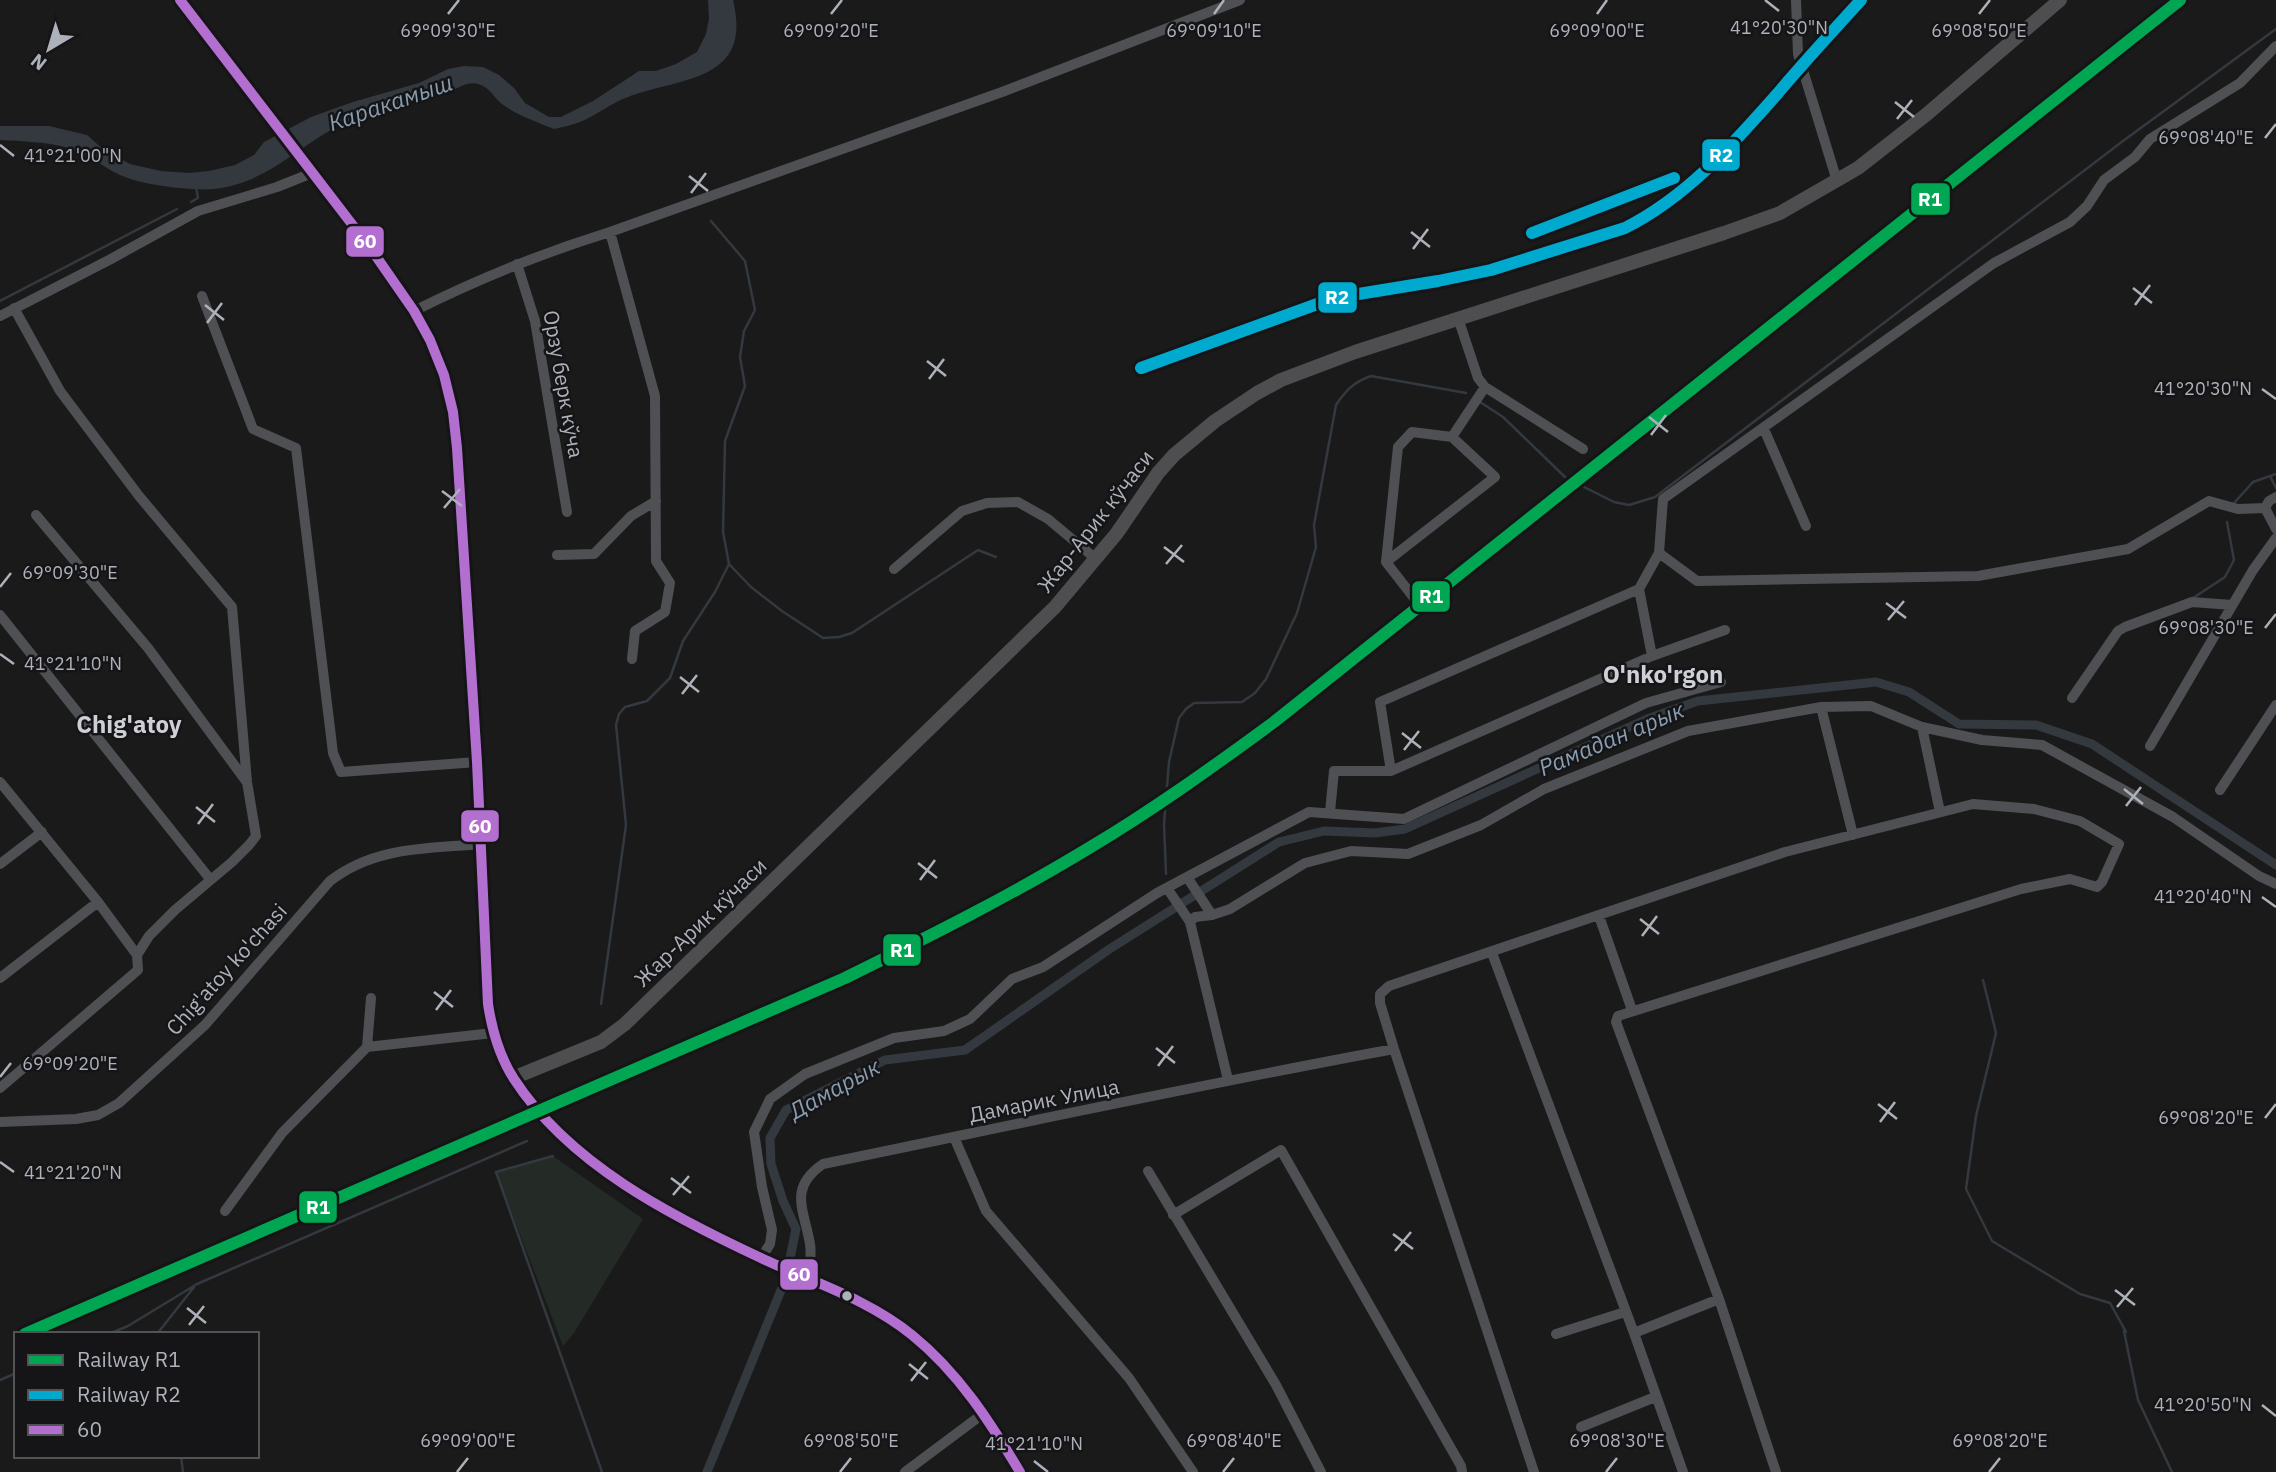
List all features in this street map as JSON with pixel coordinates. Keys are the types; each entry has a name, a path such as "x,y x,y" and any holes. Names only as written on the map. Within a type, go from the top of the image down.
{"main road":[{"path":"180,0 371,249 415,311 440,363 453,412 477,762 488,1004 493,1033 513,1078 561,1134 603,1169 645,1196 761,1258 872,1308 912,1335 952,1373 984,1413 1020,1472"},
{"name":"Жар-Арик кўчаси","path":"513,1078 601,1042 625,1024 1055,607 1116,533 1158,472 1174,455 1216,421 1281,380 1355,352 1780,213 1858,168 1927,114 2060,0"}],"street":[{"path":"415,311 477,280 553,249 610,232 1002,92 1240,0"},
{"path":"1796,0 1798,54 1837,181"},
{"path":"1391,771 1380,702 1639,589 1658,553 1663,499 1994,262 2070,222 2087,206 2104,180 2135,157 2150,139 2240,83 2276,46"},
{"path":"0,316 198,211 277,187 312,173"},
{"path":"610,232 655,396 656,561 670,583 665,612 635,632 632,659"},
{"name":"Орзу берк кўча","path":"517,264 535,321 567,512"},
{"path":"202,296 253,429 296,448 333,753 341,772 477,762"},
{"path":"14,308 60,391 139,496 232,607 247,782 256,836 149,936 136,955"},
{"path":"1458,318 1478,378 1485,387 1583,449"},
{"path":"1452,437 1485,387"},
{"path":"1764,429 1805,526"},
{"path":"1387,562 1495,477 1452,437 1412,432 1398,447 1387,562 1413,598"},
{"path":"2265,508 2276,497"},
{"path":"557,555 594,554 631,516 656,501"},
{"path":"1658,553 1697,581 1978,576 2128,549 2209,501 2238,509 2265,508"},
{"path":"894,569 962,511 987,503 1018,502 1048,519 1096,559"},
{"path":"2265,508 2276,529"},
{"path":"36,515 148,649 247,782"},
{"path":"2150,746 2253,570 2276,538"},
{"path":"1639,589 1652,656"},
{"path":"2072,698 2118,631 2192,602 2232,605"},
{"path":"0,615 210,879"},
{"path":"1330,812 1335,771 1391,771 1652,656 1725,630"},
{"path":"761,1258 770,1244 772,1230 754,1132 770,1099 806,1074 894,1038 944,1031 970,1018 1012,979 1043,967 1167,888 1309,811 1404,819 1646,703 1721,682"},
{"path":"2220,790 2276,705"},
{"path":"1190,922 1195,917 1230,909 1305,863 1351,851 1408,854 1481,825 1545,789 1688,731 1821,707 1871,706 1922,727 1982,740 2042,745 2173,817 2259,876 2276,884"},
{"path":"1821,707 1853,835"},
{"path":"1922,727 1940,812"},
{"path":"0,782 98,902 136,955 138,970 0,1088"},
{"path":"1534,1472 1394,1049 1380,995 1389,986 1785,852 1940,812 1973,804 2034,808 2080,821 2116,841 2119,846 2098,887 2070,879 2021,889 1618,1016 1616,1022 1718,1299 1776,1472"},
{"path":"0,864 42,832"},
{"name":"Chig'atoy ko'chasi","path":"0,1122 76,1119 99,1115 119,1103 205,1026 330,881 349,866 392,852 481,844"},
{"path":"1187,877 1212,915"},
{"path":"1167,888 1190,922 1228,1080"},
{"path":"0,978 98,902"},
{"path":"1599,916 1632,1010"},
{"path":"1492,953 1626,1311 1683,1472"},
{"path":"225,1211 282,1133 367,1046 371,998"},
{"path":"367,1046 493,1033"},
{"name":"Дамарик Улица","path":"803,1276 811,1247 800,1199 803,1183 810,1173 823,1164 1228,1080 1394,1049"},
{"path":"954,1137 986,1211 1129,1378 1193,1472"},
{"path":"1173,1215 1282,1150 1462,1472"},
{"path":"1148,1171 1276,1385 1321,1472"},
{"path":"1634,1333 1718,1299"},
{"path":"1556,1334 1626,1311"},
{"path":"1581,1427 1656,1397"},
{"path":"905,1472 984,1413"}],"shaded area":[{"path":"553,1156 643,1219 574,1333 563,1346 496,1172"}],"water":[{"name":"Каракамыш","path":"708,0 733,0 736,27 733,47 723,61 708,72 628,97 580,122 554,129 508,108 482,85 470,84 349,121 265,173 232,186 214,189 180,188 140,182 113,172 76,150 34,142 0,140 0,126 49,126 87,135 104,150 130,164 161,171 209,171 235,165 254,155 264,142 311,117 419,83 448,69 464,66 483,67 499,75 514,88 525,103 549,117 561,117 593,101 639,71 656,71 697,52 706,34 709,19"}],"waterway":[{"path":"1480,402 1503,417 1566,478 1614,502 1629,505 1655,497 2123,141 2276,29"},
{"path":"191,202 198,198 196,187"},
{"path":"0,301 177,209"},
{"path":"711,221 745,261 755,310 744,331 740,357 745,386 725,441 723,532 729,564 751,587 823,638 852,633 978,550 996,557"},
{"path":"1166,874 1164,824 1169,762 1179,718 1194,703 1242,702 1255,693 1266,679 1297,613 1316,547 1314,525 1336,405 1351,387 1371,376 1466,393"},
{"path":"2234,503 2253,482 2276,474"},
{"path":"2270,476 2276,488"},
{"path":"2193,598 2225,577 2234,560 2227,522"},
{"path":"601,1004 626,825 616,725 619,714 625,707 647,701 670,678 683,641 715,592 729,564"},
{"name":"Рамадан арык","path":"707,1472 786,1278 796,1229 771,1164 770,1138 786,1110 885,1060 965,1050 1108,950 1279,842 1324,831 1375,833 1405,829 1647,719 1698,701 1876,682 1909,692 1959,724 2036,725 2092,744 2276,865"},
{"path":"1983,980 1996,1033 1976,1116 1966,1189 1992,1241 2080,1294 2110,1303 2126,1332"},
{"path":"114,1332 197,1284 527,1141"},
{"path":"553,1156 496,1172 602,1472"},
{"path":"159,1332 194,1287"},
{"path":"2124,1331 2138,1400 2172,1472"},
{"path":"0,1380 14,1374"},
{"path":"181,1458 183,1472"}],"rail line":[{"name":"R2","path":"1141,368 1334,298 1491,270 1625,228 1669,201 1708,168 1744,132 1861,0"},
{"name":"R1","path":"30,1332 845,978 999,899 1113,833 1274,722 2180,0"},
{"name":"R2","path":"1532,233 1674,178"}],"transit line":[{"name":"60","path":"180,0 371,249 414,311 430,340 444,375 453,412 457,448 477,762 488,1004 497,1043 514,1079 563,1137 624,1185 727,1242 858,1301 912,1335 959,1382 1020,1472"}],"district":[{"name":"O'nko'rgon","path":"1663,674"},
{"name":"Chig'atoy","path":"129,724"}],"water label":[{"name":"Дамарык","path":"834,1088"}]}
